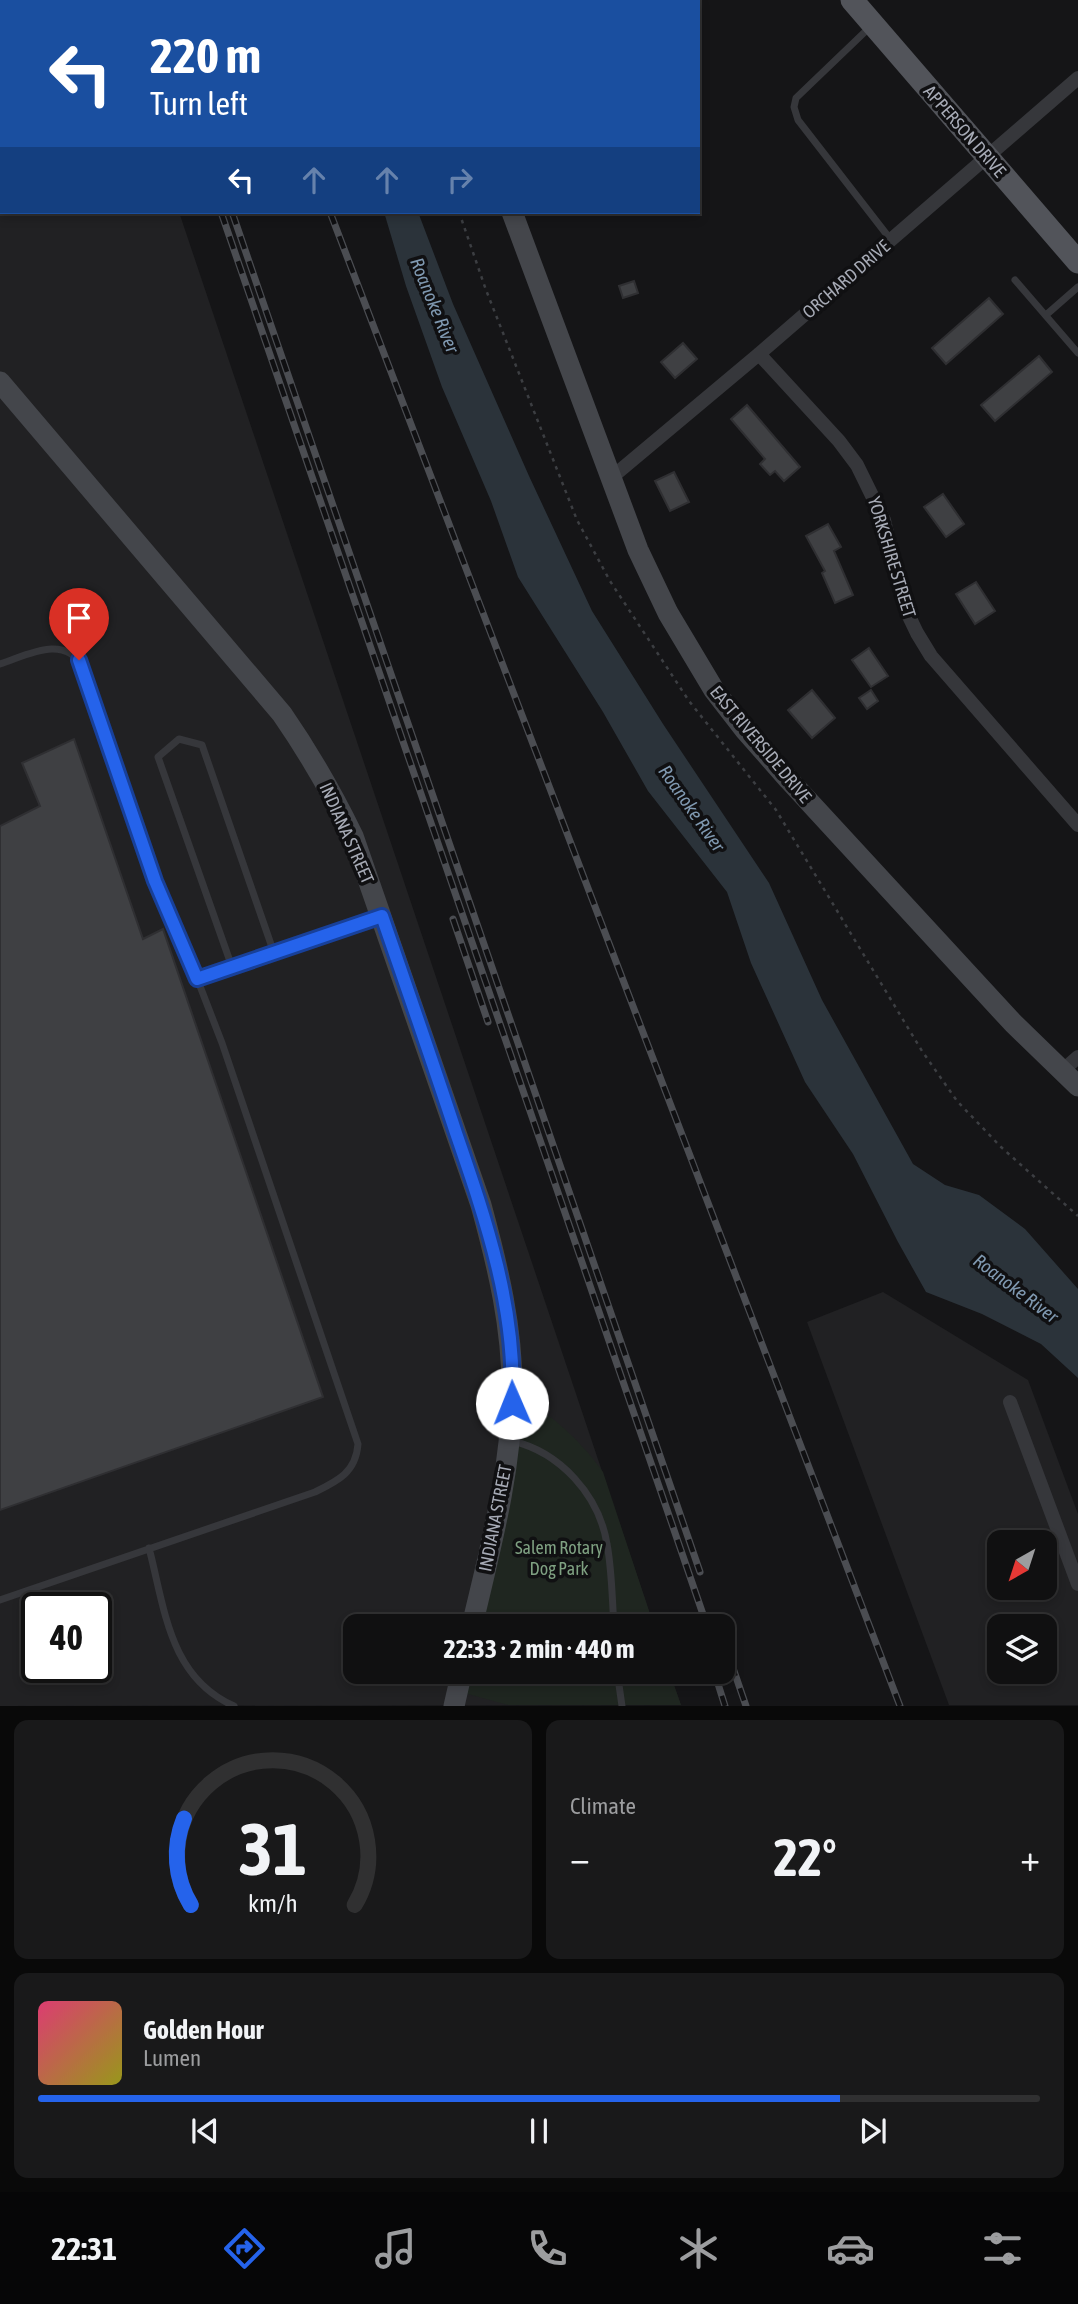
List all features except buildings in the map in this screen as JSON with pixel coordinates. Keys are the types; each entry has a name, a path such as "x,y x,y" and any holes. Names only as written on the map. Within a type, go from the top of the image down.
{"main road":[{"name":"APPERSON DRIVE","path":"852,0 1078,262"}],"street":[{"name":"ORCHARD DRIVE","path":"611,478 759,354 1078,78"},
{"name":"EAST RIVERSIDE DRIVE","path":"513,214 638,550 668,614 694,659 729,710 789,780 1013,1023 1070,1064 1078,1086"},
{"name":"YORKSHIRE STREET","path":"759,354 839,441 857,465 884,520 905,608 916,633 931,656 1078,825"},
{"name":"INDIANA STREET","path":"0,382 282,714 309,753 353,836 460,1142 495,1255 506,1305 511,1350 510,1441 505,1482 475,1614"},
{"path":"1010,1402 1078,1584"},
{"path":"454,1706 459,1684"}],"lane":[{"path":"873,24 796,98 794,107 798,120 891,240"},
{"path":"1015,279 1078,353"},
{"path":"1046,315 1078,287"},
{"path":"0,664 50,648 71,652 79,660 155,881 197,979 358,1444 348,1473 315,1492 0,1600"},
{"path":"232,967 158,757 179,739 202,745 274,953"},
{"path":"197,979 382,916"},
{"path":"510,1441 542,1453 560,1464 576,1479 591,1500 601,1519 607,1544 613,1614"},
{"path":"149,1548 173,1641 181,1659 206,1689 234,1706"},
{"path":"619,1684 622,1706"}],"shaded area":[{"path":"0,214 180,214 650,1614 343,1614 343,1684 674,1684 681,1705 0,1706"},
{"path":"883,1292 1028,1380 1078,1514 1078,1705 949,1705 807,1322"}],"green space":[{"name":"Salem Rotary Dog Park","path":"512,1403 529,1405 559,1424 603,1472 650,1614 474,1614"},
{"path":"459,1684 674,1684 681,1705 508,1705 457,1691"}],"water":[{"name":"Roanoke River","path":"385,214 419,214 453,304 592,611 663,724 769,883 822,1000 913,1164 945,1185 979,1195 1025,1229 1078,1289 1078,1378 1041,1344 982,1314 926,1292 853,1154 805,1082 751,963 727,892 648,791 603,712 518,577 491,501 442,387 406,286"}],"railway":[{"path":"222,214 703,1614"},
{"path":"233,214 700,1572"},
{"path":"331,214 900,1706"},
{"path":"453,919 488,1022"},
{"path":"735,1674 746,1706"},
{"path":"718,1684 725,1706"}],"route":[{"path":"79,660 155,881 197,979 382,916 481,1205 495,1255 506,1305 511,1350 512,1403"}]}
